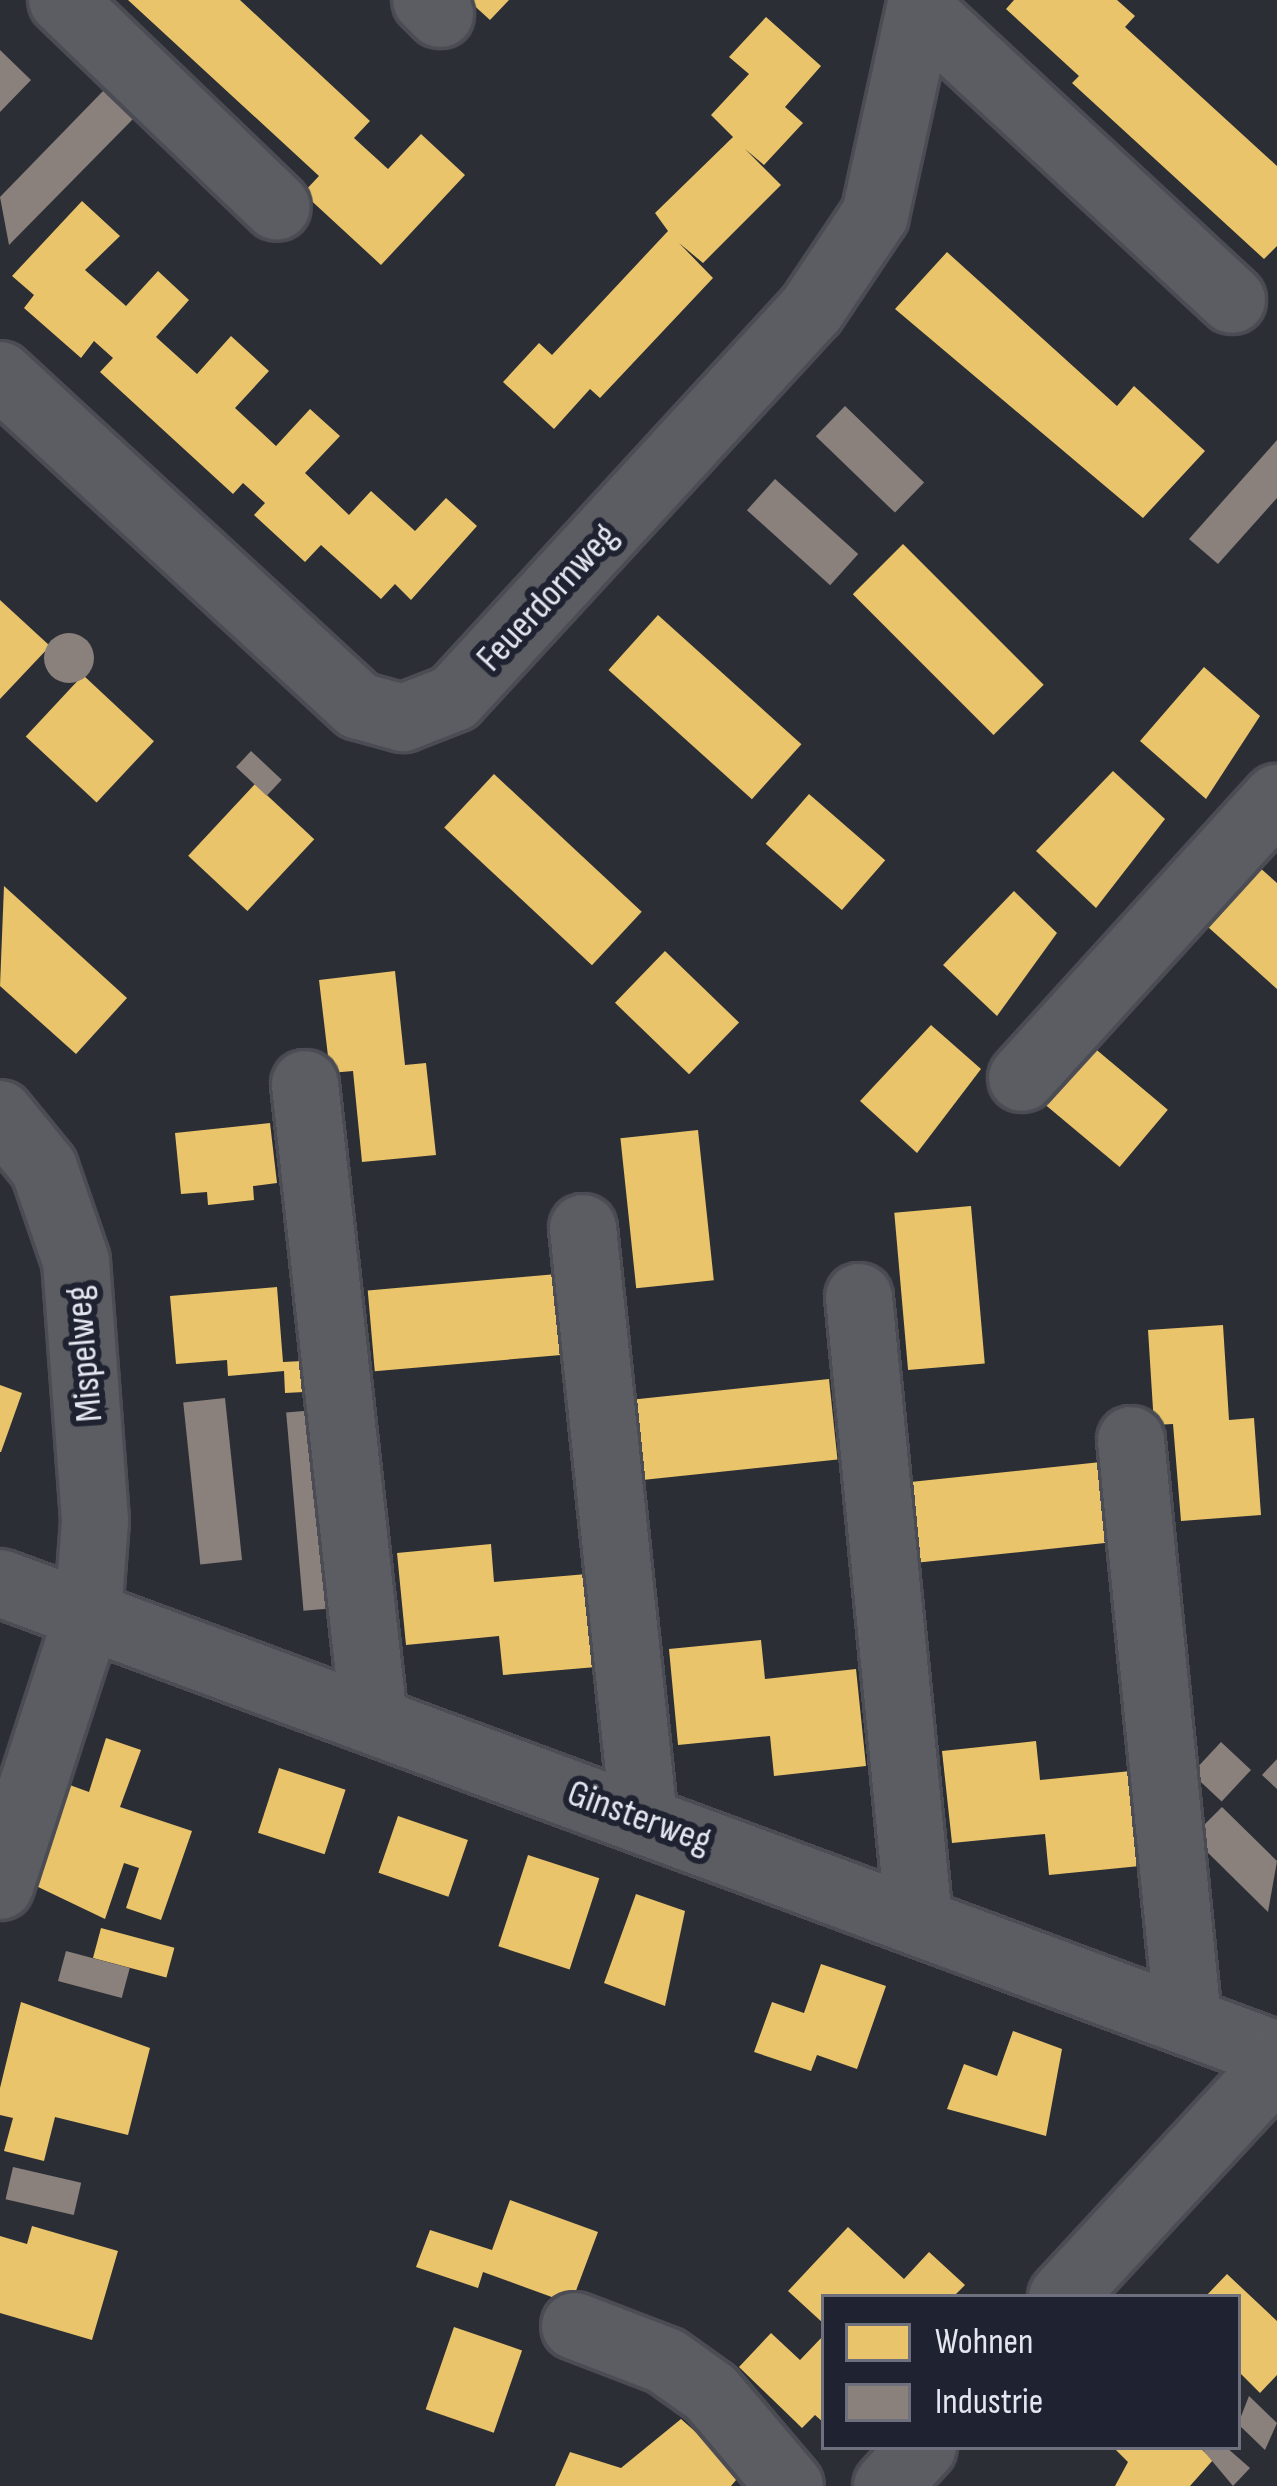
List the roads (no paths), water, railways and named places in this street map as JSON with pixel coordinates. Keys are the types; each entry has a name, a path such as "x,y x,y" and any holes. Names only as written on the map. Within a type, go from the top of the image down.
{"street":[{"path":"62,0 277,207"},
{"path":"921,5 1232,300"},
{"name":"Feuerdornweg","path":"0,375 359,706 404,718 454,698 824,290 875,215 921,5"},
{"path":"1022,1078 1277,798"},
{"path":"305,1084 374,1720"},
{"name":"Mispelweg","path":"0,1114 44,1168 76,1261 92,1359 88,1616 0,1886"},
{"path":"584,1228 644,1820"},
{"path":"859,1297 919,1921"},
{"path":"1131,1440 1188,2020"},
{"name":"Ginsterweg","path":"0,1583 1188,2020 1274,2073"},
{"path":"1065,2294 1274,2073"},
{"path":"574,2326 666,2361 711,2393 790,2486"},
{"path":"887,2486 920,2450"}]}
